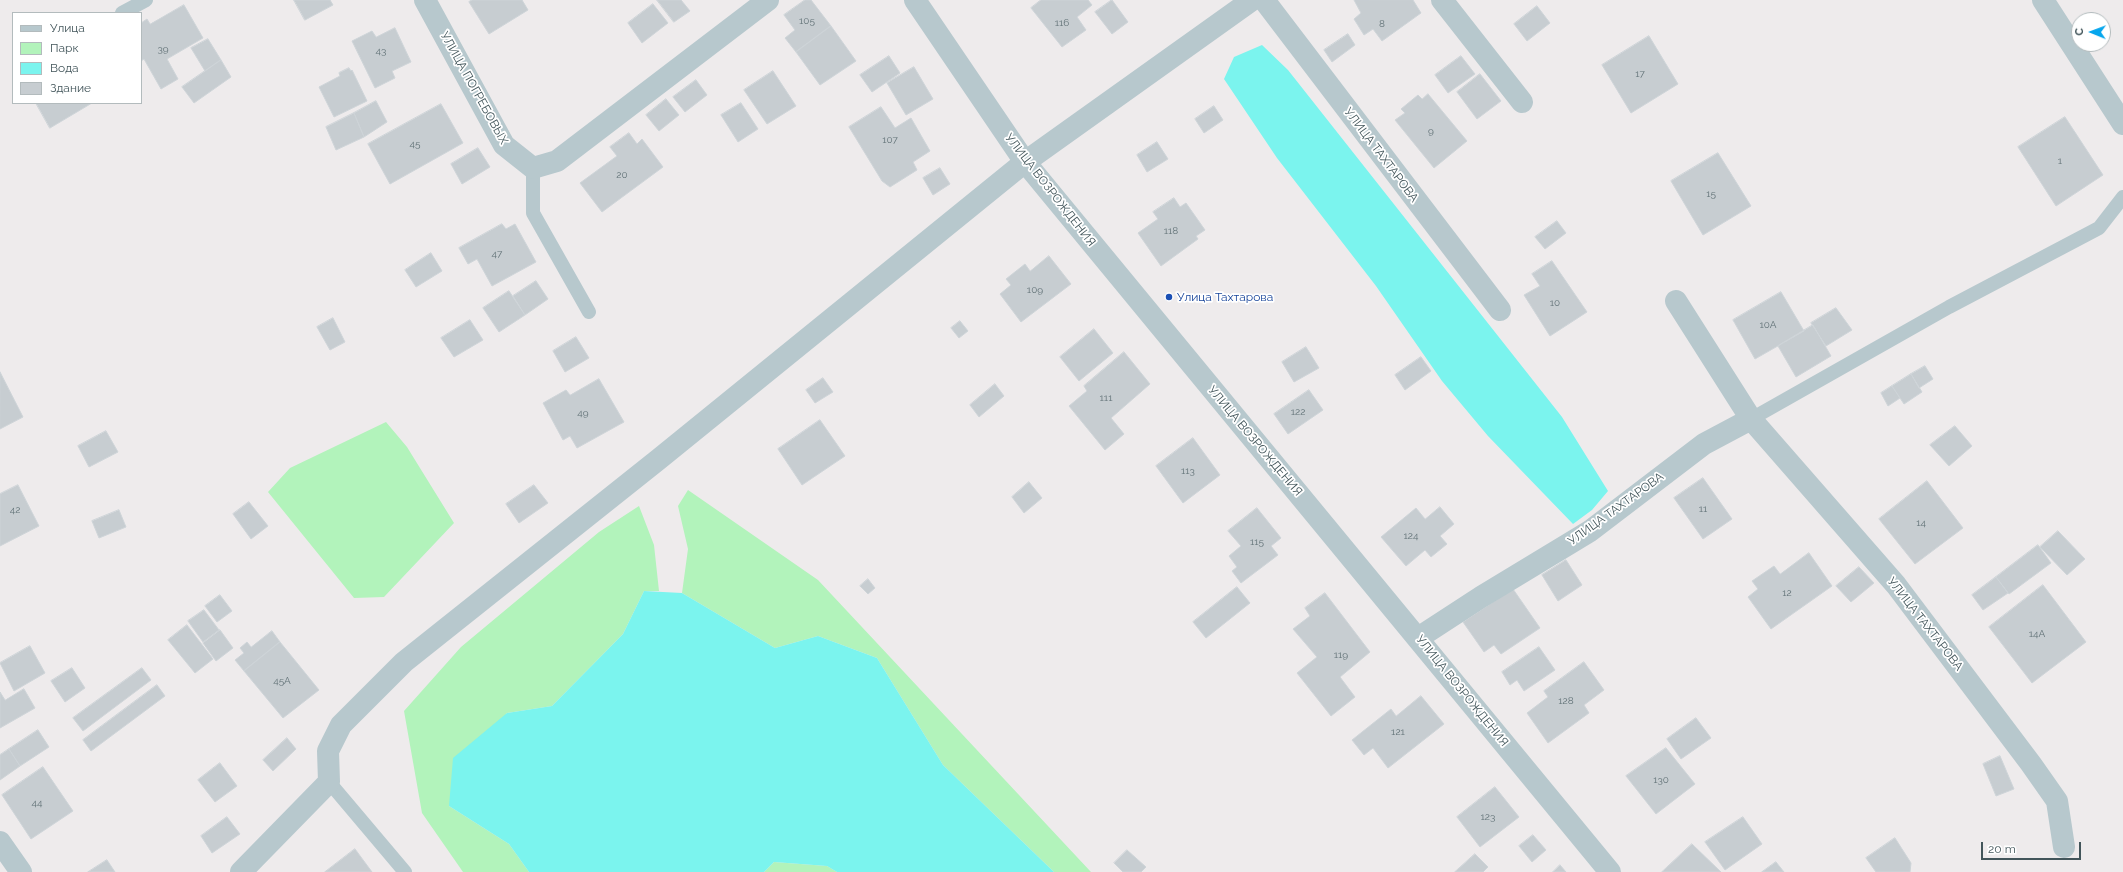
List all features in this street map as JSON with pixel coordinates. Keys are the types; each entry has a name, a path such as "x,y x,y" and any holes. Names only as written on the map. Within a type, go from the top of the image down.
{"street":[{"name":"УЛИЦА ПОГРЕБОВЫХ","path":"425,0 504,145 533,168"},
{"path":"533,168 558,162 768,0"},
{"name":"УЛИЦА ВОЗРОЖДЕНИЯ","path":"915,0 1025,162 1610,872"},
{"path":"241,872 329,782 328,751 341,725 404,662 659,459 1025,162 1252,0"},
{"name":"УЛИЦА ТАХТАРОВА","path":"1264,0 1500,310"},
{"path":"1442,0 1522,102"},
{"path":"2043,0 2123,124"},
{"name":"УЛИЦА ТАХТАРОВА","path":"1676,301 1751,419 1896,585 2031,764 2057,801 2064,847"},
{"name":"УЛИЦА ТАХТАРОВА","path":"1418,638 1590,531 1704,444 1751,419"},
{"path":"0,842 21,872"}],"lane":[{"path":"124,12 146,0"},
{"path":"533,168 533,213 589,312"},
{"path":"1751,419 1949,307 2099,228 2123,197"},
{"path":"329,782 405,872"}],"green space":[{"path":"386,422 407,447 454,523 384,597 354,598 268,492 290,468"},
{"path":"688,490 818,580 1091,872 1054,872 943,765 877,658 818,636 775,648 682,593 688,549 678,506"},
{"path":"639,506 654,545 659,591 644,591 623,634 552,706 507,713 449,806 509,844 529,872 463,872 422,813 404,711 461,647 599,532"},
{"path":"774,862 827,866 837,872 764,872"}],"water":[{"path":"1262,45 1288,70 1562,417 1608,491 1592,510 1573,524 1488,436 1442,381 1376,286 1277,158 1224,79 1234,57"},
{"path":"644,591 682,593 775,648 818,636 877,658 943,765 1054,872 837,872 827,866 774,862 764,872 529,872 509,844 449,806 453,758 507,713 552,706 623,634"}],"building":[{"path":"294,0 330,0 333,5 305,20"},
{"path":"472,0 522,0 528,10 489,34 469,2"},
{"path":"657,0 681,0 690,11 674,22"},
{"path":"805,0 811,0 831,26 796,52 785,38 795,30 784,15"},
{"path":"1041,0 1088,0 1092,5 1077,17 1086,30 1062,47 1031,8"},
{"path":"1112,0 1128,22 1112,34 1095,12"},
{"path":"1354,0 1413,0 1421,13 1382,41 1373,29 1364,35 1354,19 1361,13"},
{"path":"653,4 668,23 642,43 628,23"},
{"path":"184,5 203,38 167,59 178,79 161,89 144,59 142,60 142,22 147,19 150,24"},
{"path":"1537,6 1550,23 1527,41 1514,24"},
{"path":"831,26 856,61 820,85 796,52"},
{"path":"395,28 411,62 392,71 395,78 375,88 352,41 372,31 376,37"},
{"path":"1348,34 1355,45 1332,62 1324,50"},
{"path":"1649,36 1678,84 1631,113 1602,65"},
{"path":"208,39 221,60 205,71 191,48"},
{"path":"889,56 900,73 872,92 860,75"},
{"path":"1461,56 1475,74 1448,93 1435,75"},
{"path":"221,60 231,77 194,103 182,87"},
{"path":"914,67 933,99 906,115 887,83"},
{"path":"349,68 351,71 352,70 367,101 334,117 319,87 340,76 339,73"},
{"path":"773,71 796,106 767,124 744,90"},
{"path":"1480,74 1501,101 1477,119 1457,92"},
{"path":"696,80 707,95 685,112 673,97"},
{"path":"1428,94 1467,141 1434,168 1395,120 1405,113 1401,109 1418,95 1422,99"},
{"path":"666,99 679,115 659,131 646,115"},
{"path":"376,101 387,122 364,137 354,113"},
{"path":"741,103 758,129 738,142 721,115"},
{"path":"37,104 90,104 50,128"},
{"path":"441,104 463,143 390,184 368,144"},
{"path":"1214,106 1223,120 1204,133 1195,119"},
{"path":"881,107 895,128 911,118 930,151 913,162 917,170 890,187 882,181 849,127"},
{"path":"354,113 364,137 336,150 326,127"},
{"path":"2065,117 2103,175 2056,206 2018,147"},
{"path":"629,133 637,144 642,139 663,167 602,212 580,183 617,156 610,147"},
{"path":"1157,142 1168,159 1147,172 1137,155"},
{"path":"478,148 490,167 462,184 451,164"},
{"path":"1718,153 1751,206 1703,235 1671,181"},
{"path":"940,168 950,184 933,195 923,178"},
{"path":"1174,198 1180,207 1186,203 1205,230 1196,236 1198,239 1161,266 1138,233 1158,219 1153,212"},
{"path":"1557,221 1566,233 1545,249 1535,237"},
{"path":"502,224 506,229 515,224 536,262 492,286 477,259 468,264 459,248"},
{"path":"431,253 442,271 416,287 405,270"},
{"path":"1049,256 1071,284 1021,322 1000,294 1011,285 1006,279 1025,264 1030,271"},
{"path":"1552,261 1587,312 1550,336 1524,295 1540,286 1532,274"},
{"path":"536,281 548,299 525,315 513,296"},
{"path":"509,291 525,315 499,332 483,308"},
{"path":"1781,292 1804,331 1755,359 1733,320"},
{"path":"1836,308 1852,330 1826,346 1811,323"},
{"path":"333,318 345,342 330,350 317,327"},
{"path":"470,320 483,340 454,357 441,338"},
{"path":"960,321 968,331 959,338 951,328"},
{"path":"1813,325 1831,356 1796,377 1778,346"},
{"path":"1094,329 1113,353 1079,381 1060,357"},
{"path":"576,337 589,358 565,372 553,351"},
{"path":"1306,347 1319,368 1294,382 1282,362"},
{"path":"1124,352 1150,384 1111,418 1124,434 1105,450 1069,406 1087,391 1084,386"},
{"path":"1421,357 1431,371 1405,390 1395,375"},
{"path":"1925,366 1933,379 1919,388 1911,374"},
{"path":"0,372 23,417 0,429"},
{"path":"1911,374 1922,392 1904,404 1892,386"},
{"path":"823,378 833,392 815,403 806,390"},
{"path":"599,379 624,422 577,448 570,436 563,440 543,403 566,390 570,395"},
{"path":"995,384 1004,396 979,417 970,405"},
{"path":"1892,386 1900,398 1888,406 1881,393"},
{"path":"1309,390 1323,410 1288,434 1274,414"},
{"path":"820,420 845,456 802,485 778,449"},
{"path":"1955,426 1972,446 1949,466 1930,445"},
{"path":"106,431 118,452 89,467 78,446"},
{"path":"1193,438 1220,475 1183,503 1156,466"},
{"path":"1703,478 1732,519 1703,539 1674,498"},
{"path":"1927,481 1963,528 1915,564 1879,519"},
{"path":"1029,482 1042,498 1024,513 1012,497"},
{"path":"18,485 39,526 0,546 0,494"},
{"path":"534,485 548,503 519,523 506,504"},
{"path":"249,502 268,526 251,539 233,514"},
{"path":"1440,507 1454,524 1440,536 1447,544 1431,557 1425,550 1406,566 1381,537 1416,508 1425,519"},
{"path":"1257,508 1281,538 1271,546 1278,555 1241,583 1232,571 1237,567 1229,556 1241,546 1228,531"},
{"path":"119,510 126,527 99,538 92,521"},
{"path":"2058,531 2085,559 2067,575 2040,547"},
{"path":"2038,545 2051,563 2009,594 1996,577"},
{"path":"1809,553 1832,586 1771,629 1748,597 1758,589 1752,581 1774,566 1780,574"},
{"path":"1566,560 1582,585 1558,601 1542,575"},
{"path":"1859,567 1874,583 1851,602 1836,586"},
{"path":"1996,577 2008,593 1983,610 1972,595"},
{"path":"868,579 875,588 868,594 860,586"},
{"path":"2043,585 2086,642 2032,683 1989,627"},
{"path":"1237,587 1250,603 1206,638 1193,622"},
{"path":"1513,589 1540,628 1501,654 1494,645 1484,652 1463,622"},
{"path":"1325,593 1370,652 1340,677 1355,697 1331,716 1297,673 1317,657 1293,629 1310,616 1305,608"},
{"path":"220,595 232,611 217,622 205,606"},
{"path":"204,610 219,630 203,642 188,621"},
{"path":"187,625 213,659 195,673 168,640"},
{"path":"220,630 233,648 216,661 203,643"},
{"path":"272,631 280,642 244,671 235,660 244,653 240,648 247,642 251,647"},
{"path":"280,642 319,690 283,718 244,671"},
{"path":"30,646 45,673 14,691 0,663"},
{"path":"1539,647 1555,670 1524,691 1517,680 1510,685 1502,672"},
{"path":"1584,662 1604,690 1584,705 1589,713 1548,743 1527,713 1548,697 1544,691"},
{"path":"72,668 85,688 65,702 51,681"},
{"path":"142,668 151,680 83,731 73,718"},
{"path":"157,685 165,696 91,751 83,740"},
{"path":"24,689 35,708 0,728 0,692 5,700"},
{"path":"1421,696 1444,724 1388,768 1373,748 1364,755 1352,740 1391,709 1396,716"},
{"path":"1696,718 1711,738 1681,759 1667,739"},
{"path":"38,730 49,747 20,766 9,749"},
{"path":"287,738 296,749 273,771 263,760"},
{"path":"1666,748 1695,784 1656,814 1626,776"},
{"path":"9,749 20,766 0,780 0,755"},
{"path":"2000,756 2014,789 1996,796 1983,764"},
{"path":"220,763 237,786 215,802 198,780"},
{"path":"43,767 73,811 31,839 2,795"},
{"path":"1495,787 1519,817 1480,847 1457,817"},
{"path":"227,817 240,834 212,853 201,836"},
{"path":"1743,817 1762,844 1725,870 1705,842"},
{"path":"1533,835 1546,850 1532,862 1519,846"},
{"path":"1895,838 1911,863 1910,872 1876,872 1866,858"},
{"path":"1692,844 1721,872 1662,872"},
{"path":"355,849 372,872 325,872"},
{"path":"1127,850 1146,867 1141,872 1123,872 1114,863"},
{"path":"1475,854 1488,867 1483,872 1455,872"},
{"path":"107,860 115,872 88,872"},
{"path":"1776,862 1784,872 1762,872"},
{"path":"1560,865 1566,872 1553,872"}],"place":[{"name":"Улица Тахтарова","path":"1169,297"}]}
